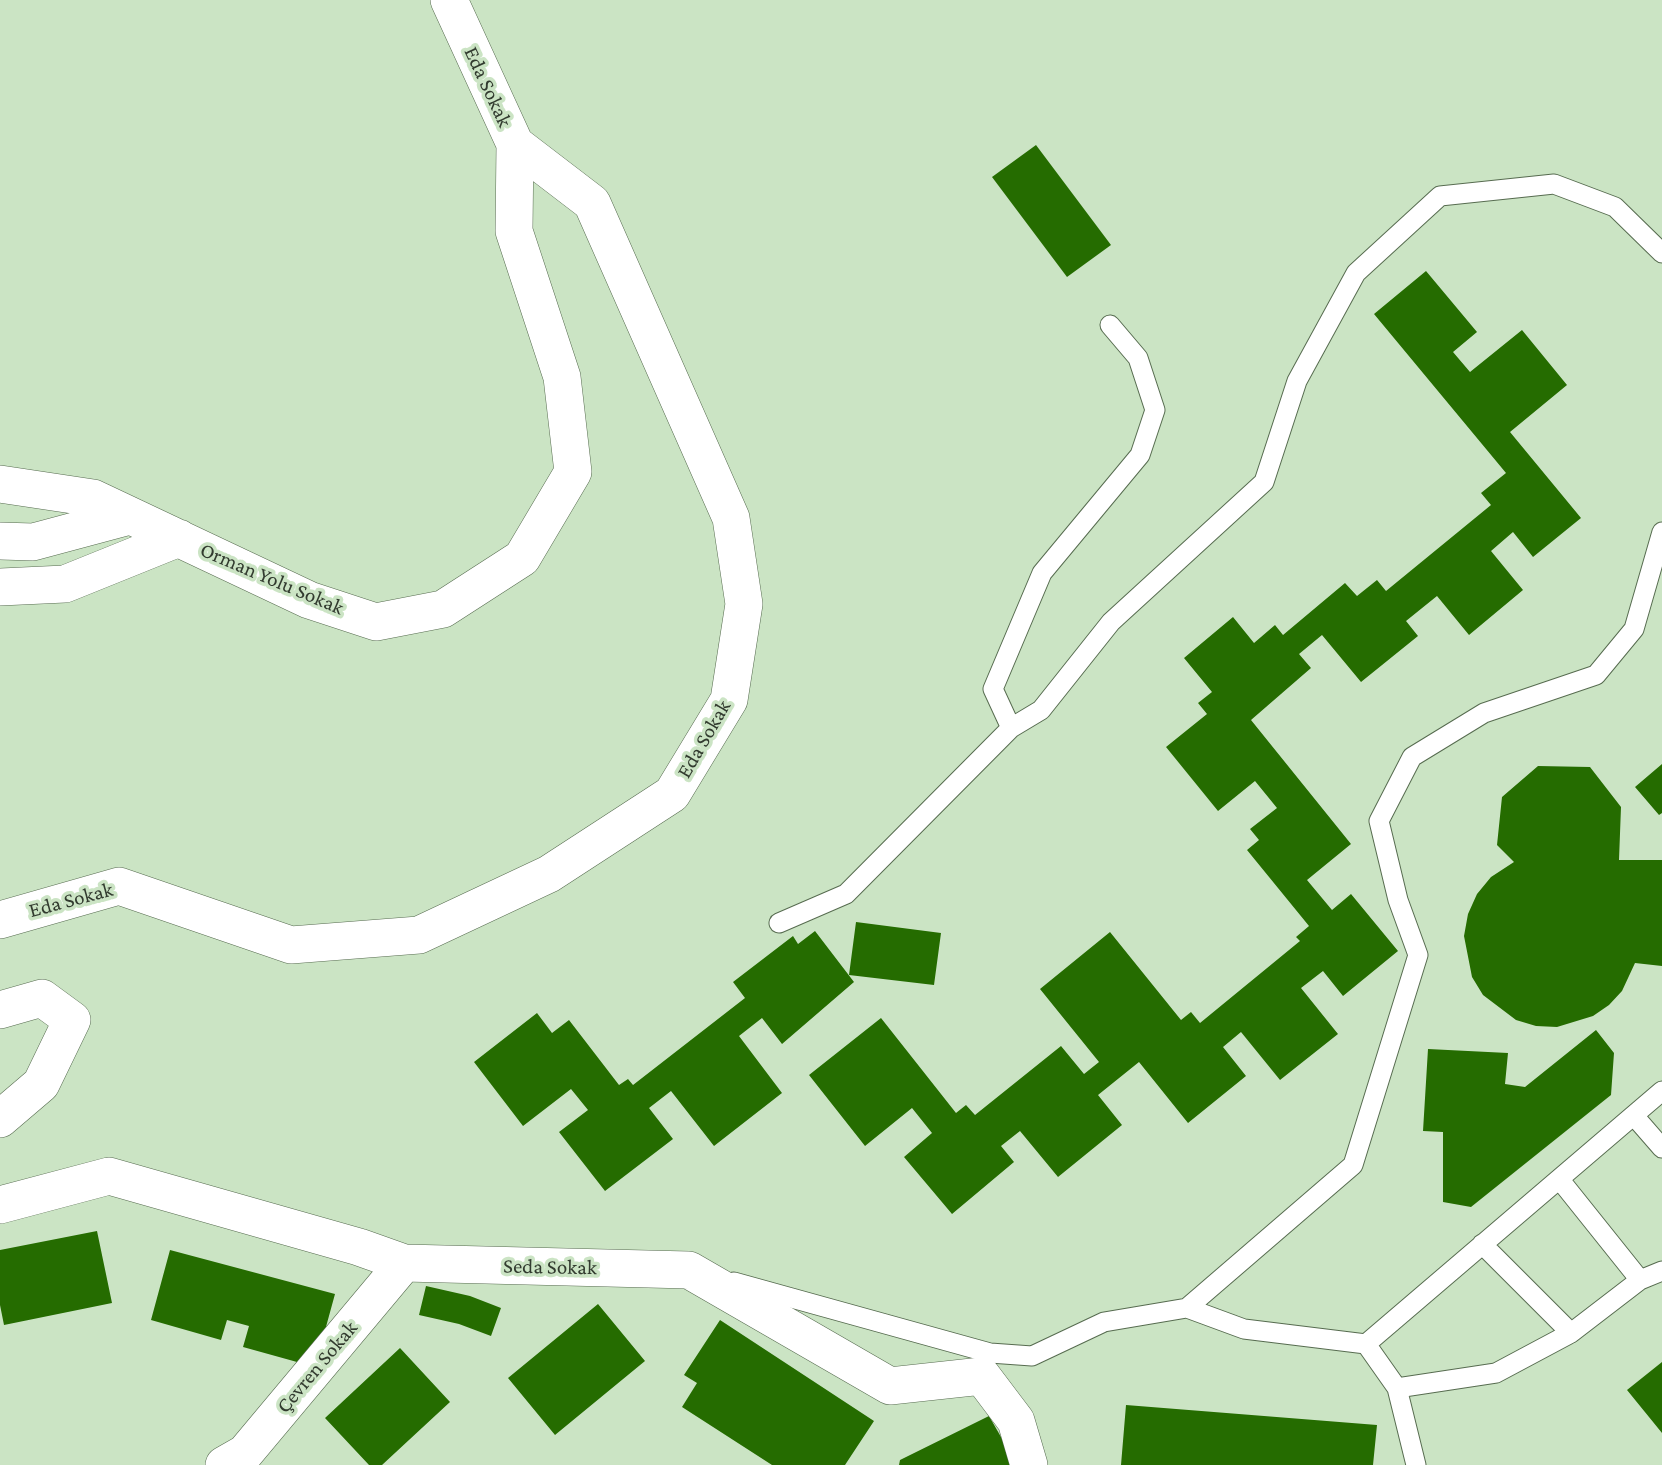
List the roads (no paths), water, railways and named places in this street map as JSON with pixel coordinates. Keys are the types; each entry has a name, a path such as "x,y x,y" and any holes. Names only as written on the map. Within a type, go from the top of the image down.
{"street":[{"name":"Eda Sokak","path":"0,920 119,886 291,945 419,935 549,874 672,794 729,700 744,604 731,518 592,204 515,144 449,0"},
{"name":"Orman Yolu Sokak","path":"0,484 93,498 309,600 376,622 443,609 522,558 573,472 562,377 514,231 515,144"},
{"path":"0,541 33,542 130,516"},
{"path":"0,587 65,584 179,538"},
{"path":"0,1010 42,998 72,1020 41,1084 0,1119"},
{"name":"Seda Sokak","path":"0,1205 109,1177 359,1247 404,1263 689,1270 890,1387 982,1376 1016,1421 1029,1465"},
{"name":"Çevren Sokak","path":"224,1465 245,1453 404,1263"}],"lane":[{"path":"779,923 846,894 1011,728 1041,710 1111,622 1264,482 1297,381 1356,273 1440,196 1554,184 1615,207 1662,253"},
{"path":"1011,728 993,689 1042,573 1140,455 1155,410 1138,358 1110,325"},
{"path":"1187,1308 1353,1165 1418,955 1398,900 1378,821 1412,757 1484,713 1596,675 1634,629 1662,531"},
{"path":"689,1270 990,1353 1032,1356 1104,1322 1187,1308 1244,1329 1366,1344 1662,1091"},
{"path":"1635,1116 1662,1148"},
{"path":"1560,1180 1640,1280"},
{"path":"1482,1244 1571,1333"},
{"path":"1397,1388 1496,1373 1571,1333 1640,1280 1662,1271"},
{"path":"1366,1344 1397,1388 1416,1465"},
{"path":"990,1353 1036,1427 1046,1465"}]}
